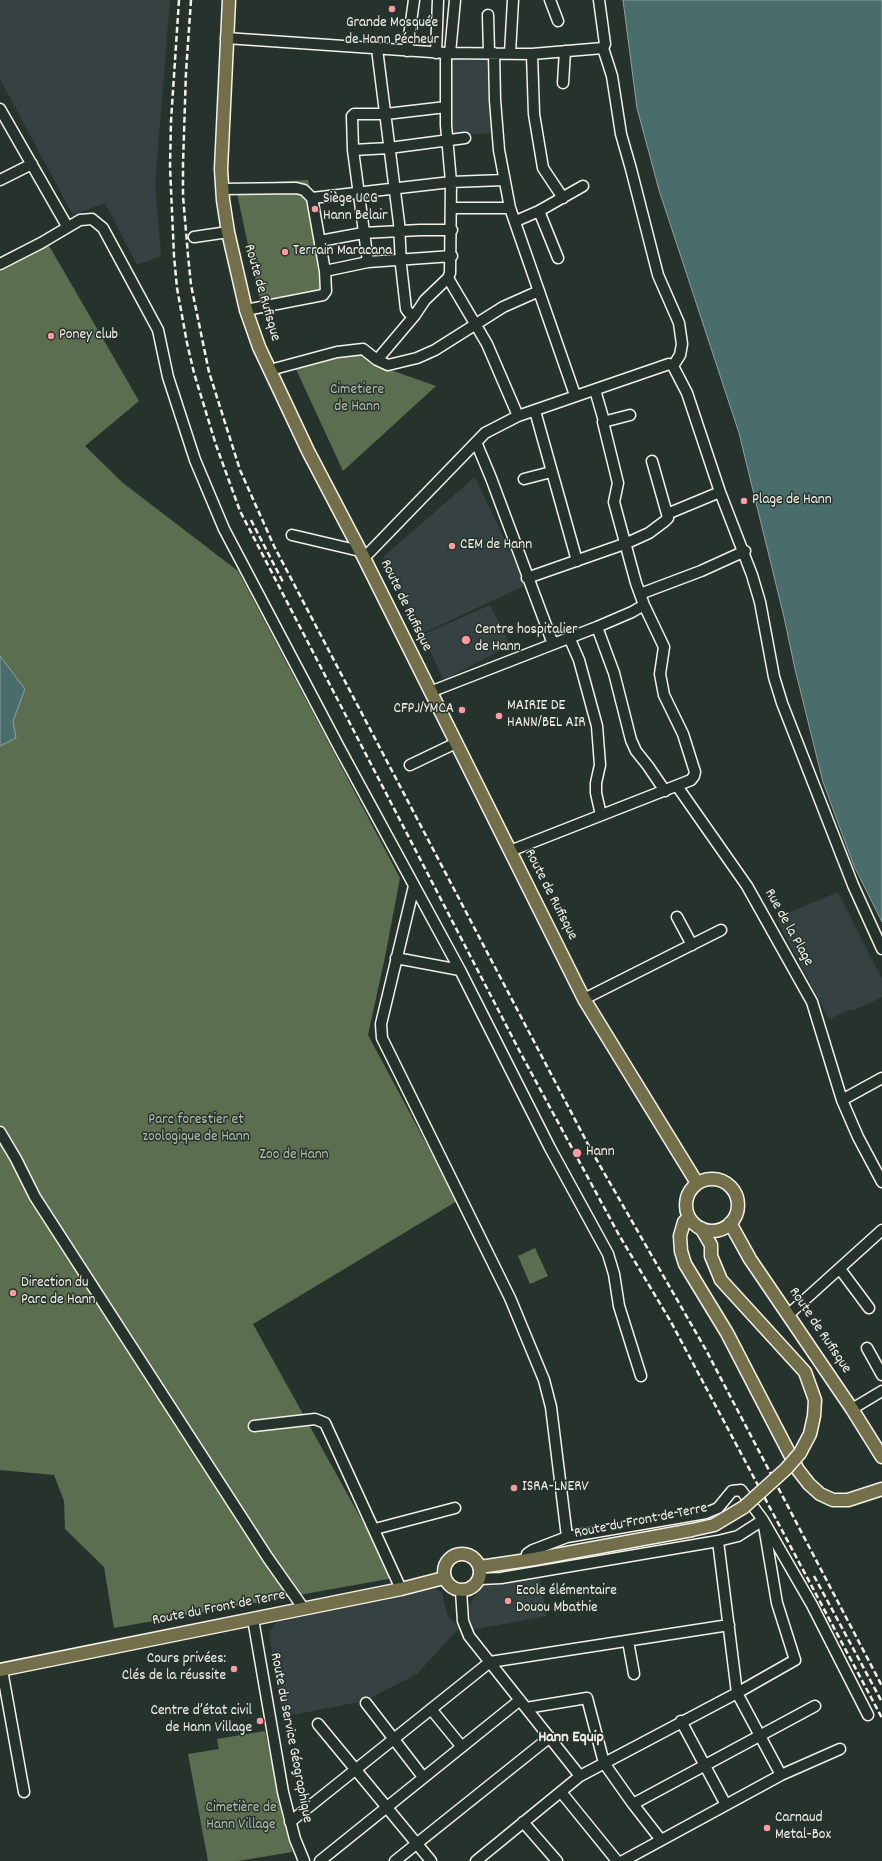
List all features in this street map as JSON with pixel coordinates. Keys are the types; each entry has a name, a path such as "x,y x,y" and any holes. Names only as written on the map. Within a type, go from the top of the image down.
{"main road":[{"name":"Route de Rufisque","path":"229,0 221,169 222,189 228,232 246,310 270,370 308,451 362,555 584,999 697,1183"},
{"path":"711,1246 719,1230 730,1223 738,1208 734,1192 729,1185 714,1179 705,1180 697,1183 688,1195 686,1202 689,1217 701,1228 719,1230"},
{"path":"689,1217 684,1222 680,1236 681,1251 685,1264 727,1333 798,1470 809,1484 820,1494 833,1500 848,1500 882,1489"},
{"name":"Route de Rufisque","path":"730,1223 750,1259 789,1314 882,1457"},
{"name":"Route du Front de Terre","path":"461,1591 472,1588 480,1573 500,1564 700,1529 714,1525 744,1507 786,1469 800,1453 810,1434 814,1416 815,1400 805,1372 721,1280 712,1256 711,1246 701,1228"},
{"path":"461,1591 450,1587 444,1578 446,1563 449,1559 457,1554 471,1556 475,1559 480,1573"},
{"name":"Route du Front de Terre","path":"1,1670 401,1589 444,1578"}],"street":[{"path":"407,51 414,0"},
{"path":"377,360 415,315 425,300 448,278 451,270 451,182 444,53 438,0"},
{"path":"444,53 455,0"},
{"path":"510,53 514,0"},
{"path":"550,0 558,22"},
{"path":"599,0 605,44 604,48 612,76 621,134 632,168 658,275 679,323 682,344 680,355 673,366"},
{"path":"488,15 499,150 510,208 516,221 575,395"},
{"path":"226,38 444,53 532,54 604,48"},
{"path":"376,49 386,114 400,232 400,260 406,309 409,313 415,315"},
{"path":"563,83 566,51"},
{"path":"532,54 534,114 543,168 563,198"},
{"path":"368,262 353,150 352,116 354,114 386,114 446,107"},
{"path":"0,109 67,226"},
{"path":"353,150 389,148 465,138"},
{"path":"0,180 32,164"},
{"path":"312,198 358,192 395,190 451,182 504,180"},
{"path":"516,221 539,211 583,186"},
{"path":"222,189 296,188 304,190 312,198 327,287 323,295 246,310"},
{"path":"452,208 510,208"},
{"path":"539,211 558,258"},
{"path":"0,264 41,243 67,226 87,218 98,223 103,228 158,330 168,377 195,460 224,529 460,970 550,1148 608,1254 614,1274 619,1306 642,1376"},
{"path":"320,241 363,233 452,230"},
{"path":"194,237 228,232"},
{"path":"325,272 368,262 452,256"},
{"path":"448,278 476,323 487,344 518,416"},
{"path":"270,370 337,352 363,349 377,360 388,365 417,358 434,350 503,307 539,291"},
{"path":"292,535 362,555 485,433 518,416 575,395 595,390 669,364 673,366 687,393 720,492 745,551 760,602 774,677 782,703 853,885 882,949"},
{"path":"510,851 691,780 695,772 683,734 664,694 660,674 664,648 640,594 627,543 614,502 618,482 603,425 604,421 595,390"},
{"path":"535,411 577,561"},
{"path":"604,421 630,415"},
{"path":"476,442 553,644"},
{"path":"527,578 627,543 648,533 665,522 668,518 652,461"},
{"path":"524,479 551,472"},
{"path":"667,514 720,492"},
{"path":"640,594 701,571 745,551"},
{"path":"430,692 597,627 632,612 644,605"},
{"path":"597,627 614,673 633,746 664,791"},
{"path":"569,637 579,660 597,726 600,764 596,783 596,793 601,815"},
{"path":"410,766 456,743"},
{"name":"Rue de la Plage","path":"676,786 747,886 812,1002 842,1100 858,1137 882,1182"},
{"path":"414,886 381,1024 382,1038 510,1298 544,1380 550,1407 568,1537"},
{"path":"678,917 692,945"},
{"path":"584,999 721,930"},
{"path":"396,958 460,970"},
{"path":"842,1100 882,1078"},
{"path":"0,1132 16,1159 35,1197 268,1558 304,1609"},
{"path":"789,1314 881,1232"},
{"path":"840,1269 869,1308"},
{"path":"867,1348 882,1375"},
{"path":"852,1409 882,1391"},
{"path":"254,1426 315,1419 325,1423 401,1589"},
{"path":"527,1560 527,1554 533,1550 568,1537 706,1513 718,1508 732,1491 737,1489 741,1490 763,1520 812,1605 868,1716"},
{"path":"374,1529 455,1508"},
{"path":"480,1573 501,1578 718,1541 738,1536 763,1520"},
{"path":"476,1861 488,1857 523,1822 580,1776 681,1721 737,1693 794,1660 777,1603 763,1520"},
{"path":"718,1541 737,1693 781,1775"},
{"path":"500,1564 501,1578"},
{"path":"461,1591 463,1621 469,1636 580,1776"},
{"name":"Route du Service Géographique","path":"253,1619 283,1792 290,1822 304,1861"},
{"path":"290,1822 490,1662 729,1625"},
{"path":"628,1640 634,1674"},
{"path":"1,1670 24,1792"},
{"path":"320,1861 423,1777 462,1747 523,1704 588,1698 604,1763 661,1840"},
{"path":"366,1703 423,1777"},
{"path":"633,1804 815,1706"},
{"path":"431,1709 462,1747"},
{"path":"681,1721 726,1805"},
{"path":"318,1724 431,1861"},
{"path":"395,1861 550,1737"},
{"path":"623,1861 781,1775 840,1748"},
{"path":"561,1792 617,1861"},
{"path":"523,1822 557,1861"}],"shaded area":[{"path":"0,0 170,0 155,183 161,256 137,265 105,203 73,215 0,79"},
{"path":"490,56 492,133 451,136 449,57"},
{"name":"CEM de Hann","path":"475,477 526,585 421,634 383,557"},
{"name":"Centre hospitalier de Hann","path":"490,605 510,645 444,680 422,635"},
{"path":"838,892 882,979 882,997 852,1011 851,1009 829,1019 776,918"},
{"name":"Ecole élémentaire Douou Mbathie","path":"539,1575 547,1616 471,1630 469,1606 482,1585"},
{"path":"434,1589 442,1592 447,1615 459,1628 417,1674 364,1701 282,1717 269,1632 277,1622"}],"green space":[{"name":"Terrain Maracana","path":"308,180 329,298 262,310 235,184"},
{"name":"Parc forestier et zoologique de Hann","path":"48,244 139,401 85,446 123,483 238,571 400,878 368,1035 457,1201 253,1324 394,1578 114,1628 104,1567 65,1529 64,1501 54,1475 0,1470 0,269"},
{"name":"Cimetiere de Hann","path":"361,350 385,368 436,386 343,471 296,369"},
{"path":"535,1248 548,1276 530,1284 518,1256"},
{"name":"Cimetière de Hann Village","path":"265,1731 292,1852 238,1861 208,1861 188,1754 219,1749 217,1739"}],"water":[{"path":"623,0 882,0 882,922 854,866 823,782 739,433 659,190 637,108"},
{"path":"0,656 25,689 13,721 16,738 0,746"}],"railway":[{"path":"179,0 171,121 170,167 177,288 194,373 216,445 240,511 520,1052 619,1235 671,1322 882,1718"},
{"path":"191,0 186,72 183,164 183,196 191,285 209,372 240,470 274,546 591,1150 706,1350 882,1686"},
{"path":"251,520 284,584"},
{"path":"814,1576 882,1702"}],"place":[{"name":"Grande Mosquée de Hann Pécheur","path":"392,9"},
{"name":"Siège UCG Hann Belair","path":"315,209"},
{"name":"Terrain Maracana","path":"285,252"},
{"name":"Poney club","path":"51,336"},
{"name":"Plage de Hann","path":"744,501"},
{"name":"CEM de Hann","path":"452,546"},
{"name":"Centre hospitalier de Hann","path":"466,640"},
{"name":"CFPJ/YMCA","path":"462,710"},
{"name":"MAIRIE DE HANN/BEL AIR","path":"499,716"},
{"name":"Hann","path":"577,1153"},
{"name":"Direction du Parc de Hann","path":"13,1293"},
{"name":"ISRA-LNERV","path":"514,1488"},
{"name":"Ecole élémentaire Douou Mbathie","path":"508,1601"},
{"name":"Cours privées: Clés de la réussite","path":"234,1669"},
{"name":"Centre d’état civil de Hann Village","path":"260,1721"},
{"name":"Carnaud Metal-Box","path":"767,1828"}],"district":[{"name":"Hann Equip","path":"571,1739"}],"park label":[{"name":"Zoo de Hann","path":"294,1156"}]}
